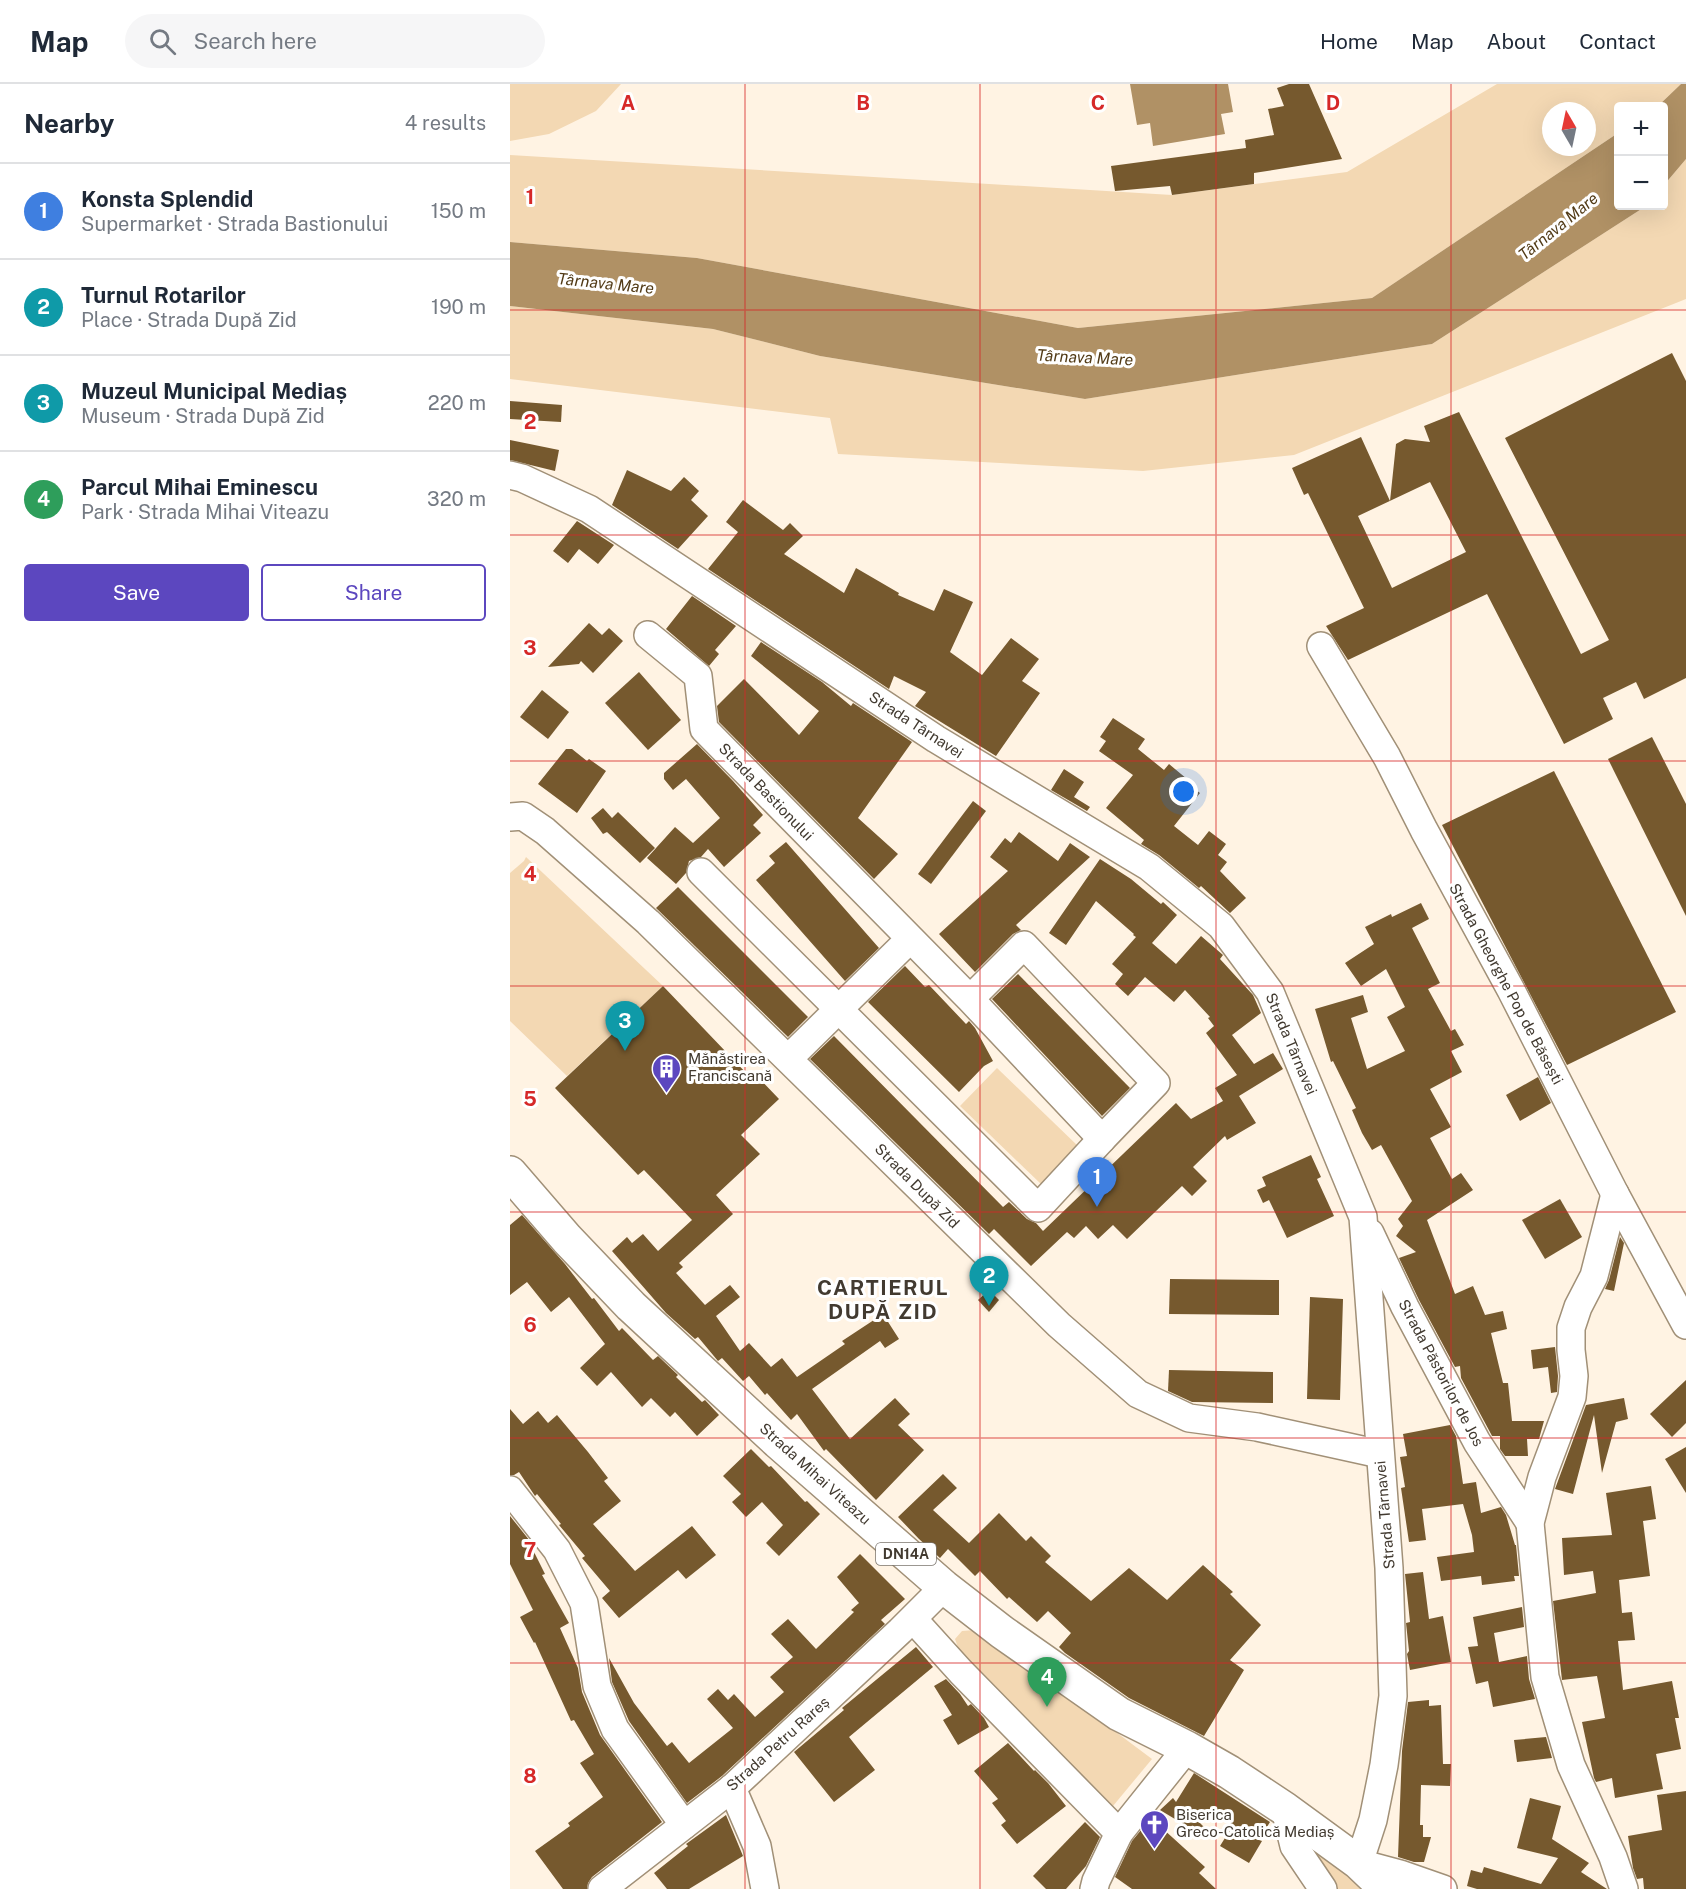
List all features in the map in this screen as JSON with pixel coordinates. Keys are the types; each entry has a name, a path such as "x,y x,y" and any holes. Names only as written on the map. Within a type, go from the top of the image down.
{"main road":[{"name":"Strada Mihai Viteazu","path":"510,1173 567,1239 631,1306 778,1442 944,1587 1002,1632 1119,1714 1229,1772 1285,1809 1359,1863"},
{"name":"DN14A","path":"1359,1863 1386,1889"}],"street":[{"name":"Strada Târnavei","path":"510,475 522,478 589,509 936,739 1149,867 1221,926 1270,992 1363,1217 1389,1568 1393,1696 1384,1765 1373,1820 1359,1863"},
{"name":"Strada Bastionului","path":"648,635 698,676 704,729 909,940 970,999 1102,1139"},
{"name":"Strada Gheorghe Pop de Băsești","path":"1321,646 1387,757 1424,830 1512,990 1615,1194 1686,1325"},
{"name":"Strada După Zid","path":"510,817 523,816 545,831 648,922 1059,1325 1138,1394 1189,1419 1257,1427 1380,1454"},
{"path":"700,872 1038,1208 1156,1083 1024,945 970,999"},
{"path":"789,1058 909,940"},
{"name":"Strada Păstorilor de Jos","path":"1615,1194 1594,1276 1578,1307 1571,1328 1574,1376 1572,1397 1542,1477 1530,1523 1545,1677 1571,1765 1613,1857 1624,1889"},
{"name":"Strada Păstorilor de Jos","path":"1363,1217 1405,1307 1477,1442 1530,1523"},
{"path":"1497,1470 1542,1477"},
{"path":"510,1490 557,1550 584,1603 597,1686 615,1729 684,1826"},
{"name":"Strada Petru Rareș","path":"602,1889 732,1788 913,1619 944,1587"},
{"path":"913,1619 961,1672 1119,1833"},
{"path":"1094,1889 1119,1833 1187,1748"},
{"path":"732,1788 757,1846 765,1889"},
{"path":"1285,1809 1294,1846 1323,1889"},
{"path":"1359,1863 1443,1889"}],"shaded area":[{"path":"510,84 621,84 596,111 549,134 510,141"},
{"path":"1497,84 1681,84 1662,102 1614,102 1614,136 1596,148 1596,102 1542,102 1542,156 1584,156 1372,298 1078,328 697,258 510,242 510,155 1172,195 1347,172"},
{"path":"1686,159 1686,299 1294,455 1143,471 838,454 830,418 510,379 510,306 713,329 820,356 1085,399 1432,344 1640,210 1668,210 1668,180"},
{"path":"526,857 663,986 567,1076 510,1021 510,873"},
{"path":"997,1068 1079,1147 1042,1185 960,1106"},
{"path":"975,1630 989,1637 1152,1759 1113,1806 961,1656 955,1639 962,1631"},
{"path":"1285,1809 1360,1889 1323,1889"}],"water":[{"path":"1130,84 1228,84 1233,112 1221,114 1225,134 1153,146 1150,123 1137,125"},
{"path":"1681,84 1686,84 1686,159 1668,180 1668,102 1662,102"},
{"name":"Târnava Mare","path":"1614,136 1614,210 1640,210 1432,344 1085,399 820,356 713,329 510,306 510,242 697,258 1078,328 1372,298 1584,156 1596,156 1596,148"}],"building":[{"path":"1289,84 1309,84 1342,159 1254,173 1254,184 1172,195 1170,186 1115,191 1111,166 1246,148 1245,140 1274,135 1268,109 1284,106 1277,88"},
{"path":"1672,353 1686,381 1686,678 1644,699 1636,682 1603,698 1613,719 1564,744 1487,594 1348,660 1326,626 1364,608 1308,493 1304,495 1292,468 1361,437 1390,501 1396,444 1405,439 1430,442 1424,426 1459,412 1581,654 1609,640 1505,438","holes":["1430,482 1466,552 1392,588 1358,516"]},
{"path":"510,401 562,405 561,422 510,419"},
{"path":"510,440 559,450 555,471 510,460"},
{"path":"627,470 671,491 684,477 699,491 691,500 708,516 678,549 612,505"},
{"path":"743,500 783,530 790,523 803,536 784,554 844,593 856,568 899,593 898,595 934,611 944,589 973,602 950,652 982,675 1011,638 1039,659 1022,681 1040,693 996,756 915,706 926,692 894,676 889,689 708,569 738,532 726,522"},
{"path":"577,521 614,545 598,564 579,549 568,563 553,551"},
{"path":"692,596 736,626 715,650 719,654 709,666 666,629"},
{"path":"589,623 602,635 609,628 623,641 593,673 581,661 579,664 548,667"},
{"path":"761,642 822,682 851,706 853,703 912,742 858,818 898,854 874,879 719,722 717,706 744,679 799,735 819,711 751,656"},
{"path":"639,672 681,720 648,750 605,703"},
{"path":"542,690 569,712 548,739 520,717"},
{"path":"1113,718 1145,739 1138,749 1164,770 1169,764 1187,779 1184,781 1200,793 1174,826 1198,845 1209,831 1226,844 1218,855 1227,862 1220,871 1246,898 1230,913 1201,886 1199,888 1159,855 1141,844 1144,840 1106,808 1133,775 1099,751 1106,741 1100,737"},
{"path":"1652,737 1686,804 1686,916 1608,759"},
{"path":"697,744 763,815 753,825 761,833 724,867 708,849 701,857 689,861 686,873 676,884 647,858 675,827 693,843 720,818 686,779 673,790 664,779 664,773"},
{"path":"566,749 572,749 587,761 589,759 606,771 577,813 538,784"},
{"path":"1064,769 1084,782 1074,797 1090,807 1087,811 1051,790"},
{"path":"1554,771 1676,1012 1567,1065 1442,825"},
{"path":"973,801 986,811 931,884 918,874"},
{"path":"603,808 612,818 618,812 655,848 640,863 607,832 603,834 591,818"},
{"path":"1019,832 1058,861 1070,843 1090,857 1016,925 1021,930 1013,934 975,972 939,934 1008,871 990,857 1005,838 1011,843"},
{"path":"786,842 879,948 845,981 756,880 775,863 769,856"},
{"path":"1100,859 1131,879 1161,904 1163,902 1177,915 1152,943 1176,964 1201,936 1223,955 1220,959 1253,995 1261,1013 1232,1035 1254,1064 1273,1053 1283,1069 1239,1096 1256,1123 1227,1140 1225,1136 1193,1167 1207,1181 1192,1196 1182,1186 1127,1239 1113,1225 1098,1239 1086,1226 1074,1238 1067,1232 1031,1266 994,1229 989,1234 810,1059 834,1036 1003,1207 1009,1202 1043,1231 1176,1103 1191,1119 1223,1101 1215,1088 1237,1075 1206,1033 1214,1026 1208,1018 1210,1017 1185,990 1174,1002 1145,977 1128,996 1115,984 1123,974 1112,964 1136,937 1096,901 1066,945 1049,933"},
{"path":"678,887 808,1017 788,1037 656,908"},
{"path":"1421,903 1429,919 1412,928 1440,983 1428,989 1451,1031 1455,1029 1464,1045 1451,1051 1462,1072 1430,1089 1451,1127 1430,1138 1452,1179 1461,1173 1473,1190 1427,1220 1455,1294 1473,1286 1485,1315 1503,1311 1507,1329 1491,1333 1503,1383 1508,1383 1512,1421 1544,1421 1539,1439 1527,1439 1528,1456 1505,1456 1500,1449 1500,1436 1492,1436 1461,1378 1460,1366 1455,1367 1419,1300 1399,1258 1416,1252 1396,1236 1403,1226 1398,1219 1412,1201 1381,1145 1372,1150 1362,1133 1352,1110 1356,1108 1333,1061 1331,1062 1315,1009 1363,995 1368,1012 1351,1018 1367,1069 1405,1051 1387,1017 1405,1007 1386,969 1361,986 1345,963 1374,944 1365,927"},
{"path":"905,966 925,987 929,985 966,1024 969,1021 993,1061 984,1066 959,1092 868,1002"},
{"path":"1018,974 1130,1088 1102,1116 992,999"},
{"path":"663,986 749,1076 753,1072 779,1099 741,1135 760,1154 716,1195 733,1214 679,1263 683,1267 676,1273 705,1305 730,1285 740,1297 716,1316 740,1351 749,1343 771,1367 782,1358 797,1377 845,1344 842,1341 883,1314 899,1339 885,1348 880,1341 812,1389 850,1439 895,1398 910,1414 898,1425 924,1450 876,1500 826,1449 824,1451 797,1414 791,1420 749,1376 743,1381 722,1358 718,1361 698,1337 695,1339 666,1313 612,1251 627,1237 632,1243 643,1234 658,1251 692,1220 644,1170 638,1175 555,1088"},
{"path":"1538,1077 1551,1103 1520,1121 1506,1095"},
{"path":"1311,1155 1321,1177 1317,1179 1334,1216 1287,1238 1269,1200 1263,1203 1257,1190 1266,1186 1262,1177"},
{"path":"1560,1199 1582,1237 1545,1259 1522,1220"},
{"path":"522,1215 592,1299 594,1298 619,1331 622,1328 653,1360 658,1356 678,1375 676,1377 702,1402 705,1400 719,1415 697,1436 675,1412 670,1417 651,1398 642,1407 611,1372 597,1386 580,1368 605,1344 569,1297 551,1312 527,1282 510,1295 510,1225"},
{"path":"1620,1237 1624,1243 1614,1291 1605,1289"},
{"path":"1170,1279 1279,1280 1279,1315 1169,1314"},
{"path":"989,1290 999,1300 989,1312 978,1300"},
{"path":"1310,1297 1343,1299 1340,1400 1307,1399"},
{"path":"1555,1347 1557,1392 1551,1393 1548,1367 1533,1369 1531,1350"},
{"path":"1169,1370 1273,1372 1273,1403 1192,1402 1168,1391"},
{"path":"1686,1380 1686,1423 1672,1437 1650,1414"},
{"path":"1624,1398 1628,1419 1616,1422 1602,1473 1594,1415 1573,1494 1555,1489 1586,1405"},
{"path":"510,1409 523,1424 538,1411 548,1423 557,1415 588,1452 608,1478 604,1481 621,1501 593,1524 635,1571 692,1526 716,1555 686,1579 678,1570 619,1618 602,1598 610,1591 582,1558 585,1556 559,1525 561,1524 537,1494 535,1496 519,1472 510,1475"},
{"path":"1450,1425 1456,1436 1463,1484 1476,1482 1481,1513 1501,1507 1506,1515 1516,1545 1519,1576 1514,1576 1515,1581 1482,1585 1481,1576 1441,1581 1437,1557 1474,1552 1472,1535 1463,1504 1422,1509 1426,1540 1409,1542 1401,1488 1405,1487 1400,1457 1407,1456 1403,1434"},
{"path":"1686,1447 1686,1493 1665,1459"},
{"path":"751,1449 820,1514 779,1556 766,1543 783,1525 762,1502 746,1517 732,1502 741,1494 723,1476"},
{"path":"943,1474 957,1488 933,1510 969,1543 999,1513 1026,1541 1031,1536 1051,1556 1045,1562 1091,1601 1129,1568 1167,1600 1203,1565 1233,1592 1230,1594 1261,1625 1230,1660 1244,1670 1204,1736 1129,1698 1065,1653 1059,1647 1071,1633 1048,1611 1037,1622 1009,1597 1007,1599 980,1571 975,1576 948,1549 940,1558 919,1539 898,1517"},
{"path":"1651,1486 1656,1519 1643,1521 1650,1576 1619,1580 1622,1613 1632,1612 1635,1640 1618,1641 1623,1690 1672,1681 1679,1718 1675,1718 1681,1749 1656,1754 1663,1789 1615,1798 1612,1778 1596,1782 1594,1778 1582,1722 1605,1718 1597,1676 1562,1680 1553,1601 1596,1593 1593,1571 1564,1575 1562,1538 1612,1535 1606,1493"},
{"path":"510,1516 530,1541 545,1574 542,1575 569,1623 560,1628 578,1668 582,1692 600,1735 662,1822 592,1877 587,1889 563,1889 535,1851 570,1826 568,1823 603,1797 580,1763 594,1754 574,1720 571,1721 535,1642 520,1617 533,1610 510,1564"},
{"path":"860,1554 905,1599 881,1620 885,1624 722,1776 687,1803 629,1721 612,1682 609,1658 634,1703 667,1746 672,1742 689,1763 733,1728 707,1699 718,1689 728,1700 734,1694 755,1717 784,1692 770,1677 793,1657 771,1634 788,1619 816,1649 854,1612 851,1610 859,1603 837,1577"},
{"path":"1423,1572 1429,1619 1443,1616 1451,1662 1410,1670 1406,1623 1410,1622 1405,1574"},
{"path":"1522,1607 1524,1627 1494,1633 1499,1662 1527,1656 1529,1679 1535,1699 1493,1707 1488,1681 1476,1684 1468,1647 1478,1646 1473,1617"},
{"path":"916,1647 933,1667 849,1737 875,1770 834,1802 794,1752 844,1710 842,1708"},
{"path":"946,1679 968,1706 971,1704 984,1718 989,1727 958,1745 943,1720 952,1715 934,1686"},
{"path":"1429,1700 1429,1706 1441,1705 1443,1764 1451,1764 1450,1786 1421,1785 1420,1825 1423,1825 1423,1837 1431,1837 1424,1862 1414,1862 1398,1857 1402,1751 1408,1702"},
{"path":"1546,1737 1552,1758 1517,1762 1514,1740"},
{"path":"1008,1743 1048,1783 1066,1806 1017,1844 1001,1825 1006,1821 992,1803 998,1799 974,1771"},
{"path":"1194,1773 1270,1822 1249,1863 1220,1846 1233,1825 1209,1810 1198,1821 1207,1830 1203,1836 1160,1810 1173,1798 1176,1802"},
{"path":"1686,1791 1686,1889 1644,1889 1643,1878 1637,1879 1633,1868 1628,1836 1662,1830 1657,1795"},
{"path":"1530,1798 1561,1806 1552,1839 1589,1863 1581,1872 1607,1889 1477,1889 1467,1886 1471,1870 1482,1873 1484,1867 1541,1884 1558,1858 1517,1848"},
{"path":"726,1815 743,1856 689,1889 667,1889 654,1873 688,1846 686,1844"},
{"name":"Biserica Greco-Catolică Mediaș","path":"1151,1818 1205,1867 1199,1873 1216,1889 1132,1889 1115,1877 1132,1841"},
{"path":"1085,1822 1100,1837 1086,1866 1066,1889 1046,1889 1033,1876"}],"place":[{"name":"Muzeul Municipal Mediaș","path":"625,1051"},
{"name":"Mănăstirea Franciscană","path":"667,1094"},
{"name":"Konsta Splendid","path":"1097,1207"},
{"name":"Turnul Rotarilor","path":"989,1306"},
{"name":"Parcul Mihai Eminescu","path":"1047,1707"},
{"name":"Biserica Greco-Catolică Mediaș","path":"1155,1850"}],"district":[{"name":"CARTIERUL DUPĂ ZID","path":"883,1300"}]}
